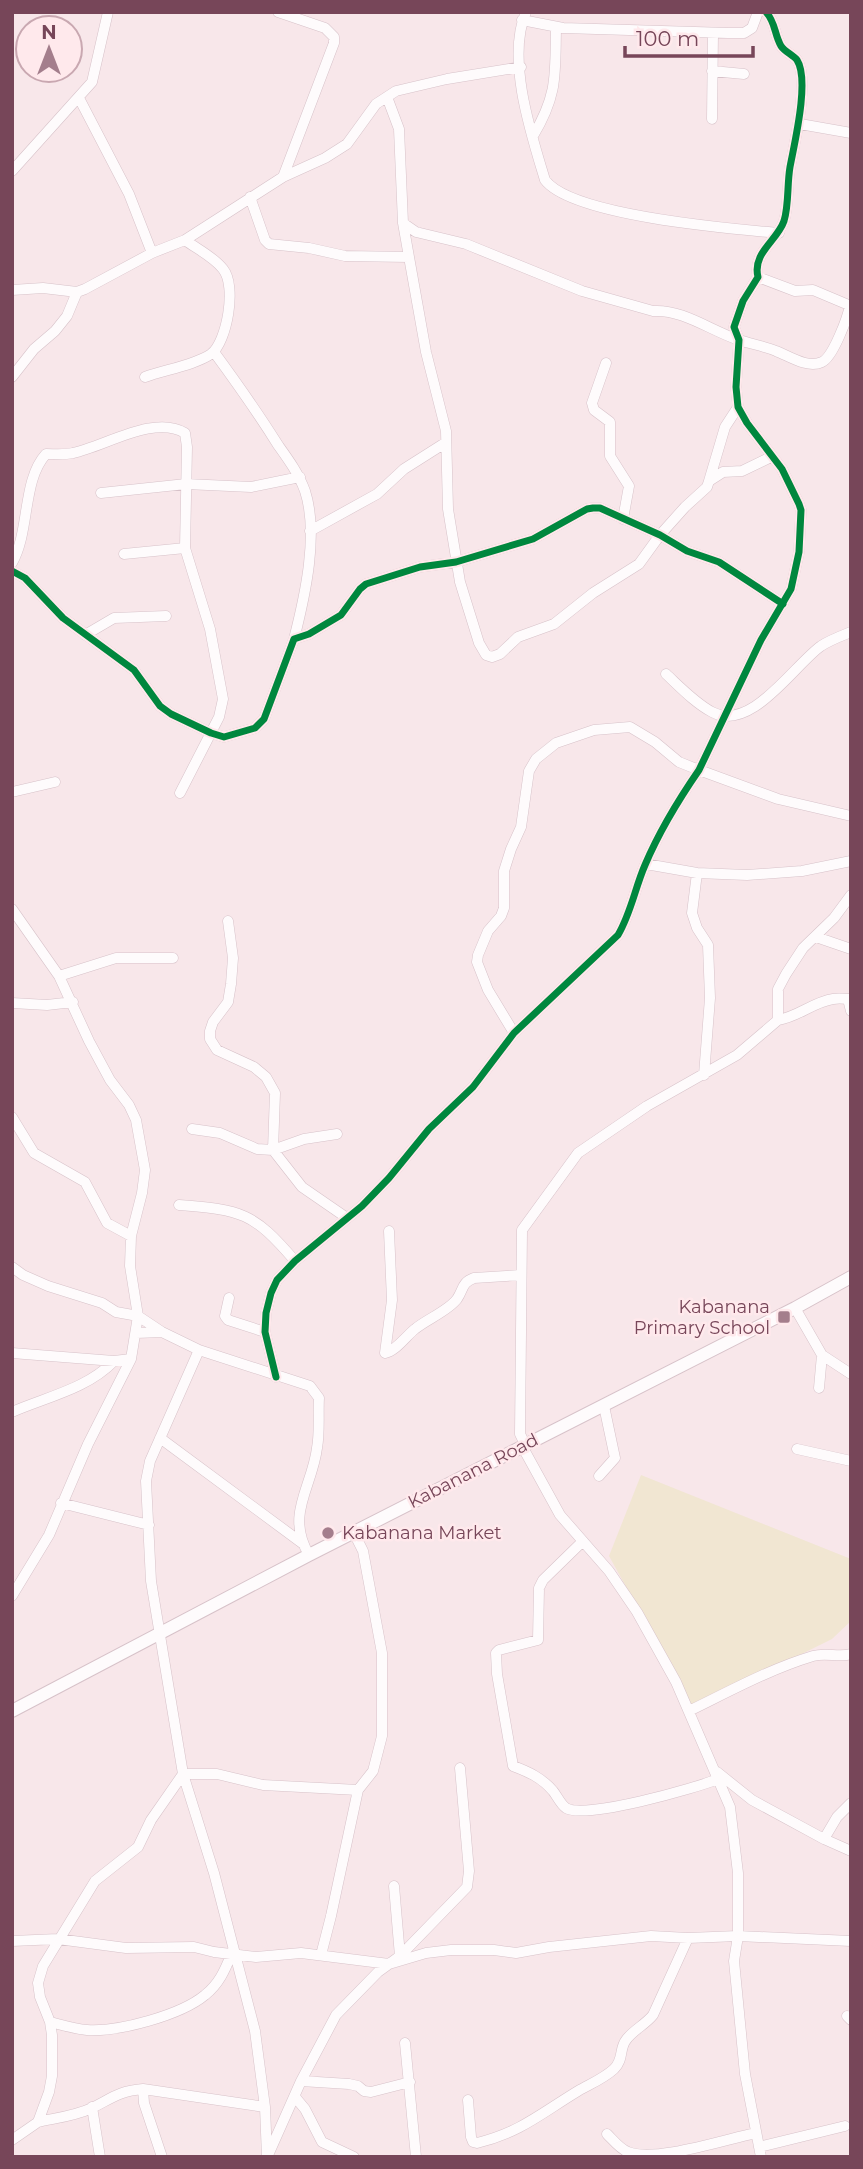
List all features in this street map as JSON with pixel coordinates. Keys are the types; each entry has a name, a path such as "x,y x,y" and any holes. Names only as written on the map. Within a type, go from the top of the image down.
{"street":[{"path":"12,172 92,82 108,12"},
{"path":"278,12 324,28 334,37 320,85 284,177"},
{"path":"758,12 752,28 744,33 556,27 524,16 518,36 526,118 545,180 550,186 581,200 622,213 683,223 779,233"},
{"path":"758,277 755,268 759,256 779,233 785,218 790,164 800,124 801,70 797,59 781,46 772,15"},
{"path":"533,136 555,88 556,27"},
{"path":"712,120 713,33"},
{"path":"12,289 43,288 77,292 152,253 185,240 230,214 250,197 284,177 326,158 347,144 376,104 396,91 447,79 521,67"},
{"path":"712,71 744,74"},
{"path":"387,97 399,129 403,223 408,257 426,352 446,431 448,509 456,562 479,643 486,655 492,657 500,654 510,641 554,624 593,593 639,564 660,535 707,487 725,427 738,407"},
{"path":"79,98 129,194 152,253"},
{"path":"800,124 851,133"},
{"path":"250,197 265,240 269,244 309,247 345,256 408,257"},
{"path":"403,223 416,232 466,244 582,291 653,311 664,310 805,363 820,363 831,354 848,317 850,305 813,290 795,291 758,277"},
{"path":"145,377 198,362 214,352 231,306 228,276 223,268 185,240"},
{"path":"276,1377 265,1332 266,1313 277,1280 295,1261 371,1197 429,1129 473,1087 514,1033 618,935 626,922 646,864 699,770 761,640 791,589 799,552 801,510 782,469 738,407 736,387 739,340 734,327 743,301 758,277"},
{"path":"12,377 34,349 55,331 67,316 77,292"},
{"path":"12,571 25,578 63,618 134,670 160,706 224,737 255,728 264,719 294,639 302,603 310,531 306,494 300,478 214,352"},
{"path":"606,363 592,403 594,410 610,422 610,456 629,486 623,519"},
{"path":"12,563 21,540 33,482 46,454 75,453 109,439 149,429 179,429 185,433 185,548 211,629 223,699 219,717 180,793"},
{"path":"310,531 377,494 404,469 445,443"},
{"path":"709,481 723,472 742,471 771,457"},
{"path":"101,493 186,484 251,486 300,478"},
{"path":"294,639 309,634 341,615 362,586 420,567 456,562 533,539 587,509 600,508 660,535 687,551 719,562 783,604"},
{"path":"124,554 185,548"},
{"path":"85,635 114,618 166,616"},
{"path":"666,674 714,713 743,714 820,647 851,632"},
{"path":"514,1033 488,990 477,962 488,931 502,916 504,871 522,827 529,771 536,759 556,743 573,736 614,727 630,727 655,742 679,762 778,799 851,816"},
{"path":"12,792 55,782"},
{"path":"646,864 697,873 747,875 802,871 851,861"},
{"path":"697,873 693,919 708,945 710,998 704,1075"},
{"path":"778,1020 778,989 803,948 816,937 851,895"},
{"path":"12,909 59,976 89,1041 136,1120 145,1170 131,1236 131,1266 138,1316 131,1359 39,1553 12,1595"},
{"path":"228,921 233,958 231,984 228,1002 209,1031 210,1039 217,1050 254,1067 271,1084 275,1093 273,1150 302,1187 347,1218"},
{"path":"816,937 851,949"},
{"path":"59,976 116,958 173,958"},
{"path":"845,2126 760,2152 745,2074 734,1961 738,1936 738,1873 732,1815 689,1710 638,1612 609,1571 560,1515 520,1434 522,1230 578,1153 647,1106 737,1055 778,1020 793,1018 824,1001 834,999 849,999 851,1011"},
{"path":"12,1003 47,1006 73,1002"},
{"path":"12,1117 34,1153 85,1182 107,1223 131,1236"},
{"path":"192,1129 220,1133 257,1149 273,1150 304,1139 338,1134"},
{"path":"179,1205 219,1208 241,1213 262,1225 295,1261"},
{"path":"390,1231 392,1300 384,1353 391,1351 416,1328 457,1300 462,1284 467,1280 521,1275"},
{"path":"12,1266 23,1275 48,1286 102,1303 116,1312 138,1316 162,1332 199,1350 310,1387 319,1398 317,1448 300,1502 299,1523 302,1543 309,1555"},
{"name":"Kabanana Road","path":"12,1711 309,1555 851,1278"},
{"path":"229,1297 225,1316 228,1320 265,1332"},
{"path":"795,1308 822,1355 851,1374"},
{"path":"136,1333 162,1332"},
{"path":"199,1350 150,1461 146,1481 151,1581 183,1774 214,1872 233,1955 255,2031 265,2107 267,2157 301,2081 336,2015 400,1956 467,1887 469,1871 460,1768"},
{"path":"12,1353 114,1361 131,1359"},
{"path":"819,1388 822,1355"},
{"path":"12,1412 77,1386 103,1372 114,1361"},
{"path":"599,1476 612,1463 615,1453 604,1406"},
{"path":"160,1438 302,1543"},
{"path":"797,1449 851,1461"},
{"path":"61,1503 149,1525"},
{"path":"321,1955 358,1790 373,1770 382,1736 382,1653 363,1551 354,1533"},
{"path":"582,1542 543,1580 539,1588 538,1640 496,1653 495,1664 513,1766 541,1779 566,1808 589,1812 634,1802 717,1775"},
{"path":"689,1710 777,1669 815,1655 851,1654"},
{"path":"183,1774 217,1774 263,1785 358,1790"},
{"path":"38,2122 52,2076 50,2022 42,2004 38,1983 43,1966 95,1881 132,1853 183,1774"},
{"path":"717,1775 752,1800 851,1851"},
{"path":"824,1839 837,1817 851,1803"},
{"path":"394,1886 400,1956"},
{"path":"12,1941 58,1940 126,1948 194,1947 233,1955 256,1956 301,1953 389,1964 426,1953 451,1950 516,1953 651,1936 738,1936 851,1941"},
{"path":"468,2100 471,2137 473,2142 477,2143 526,2126 581,2089 602,2079 617,2067 623,2055 623,2043 653,2015 688,1938"},
{"path":"50,2022 87,2030 113,2029 149,2021 205,1996 223,1976 233,1955"},
{"path":"405,2043 416,2157"},
{"path":"301,2081 349,2084 371,2092 410,2082"},
{"path":"12,2140 38,2122 92,2107 121,2091 143,2090 265,2107"},
{"path":"143,2090 144,2103 162,2157"},
{"path":"295,2097 305,2109 322,2142 324,2157"},
{"path":"92,2107 100,2157"},
{"path":"607,2134 626,2152 657,2156 756,2133"},
{"path":"322,2142 354,2157"}],"shaded area":[{"path":"641,1475 851,1559 851,1621 832,1639 693,1708 609,1556"}],"cycle path":[{"path":"276,1377 265,1332 266,1313 277,1280 295,1261 362,1206 429,1129 473,1087 514,1033 618,935 657,840 699,770 761,640 791,589 799,552 801,510 782,469 738,407 736,387 739,340 734,327 743,301 758,277 757,269 762,254 784,221 802,97 801,69 797,60 781,46 772,20 766,12"},
{"path":"12,571 25,578 63,618 134,670 160,706 171,714 224,737 255,728 264,719 294,639 309,634 341,615 366,584 420,567 456,562 533,539 587,509 600,508 660,535 687,551 719,562 783,604"}],"place":[{"name":"Kabanana Primary School","path":"784,1317"},
{"name":"Kabanana Market","path":"328,1533"}]}
